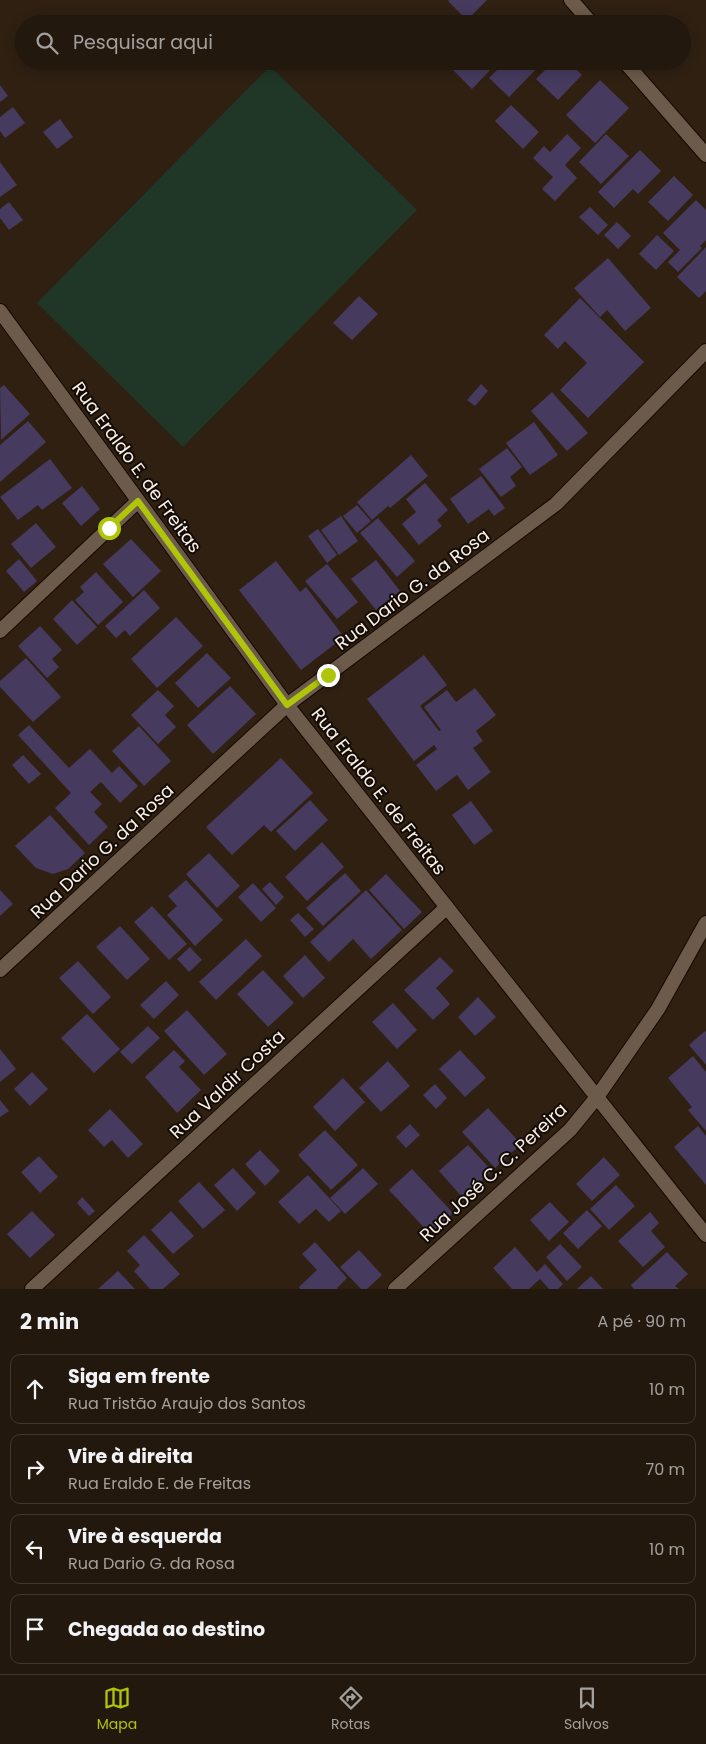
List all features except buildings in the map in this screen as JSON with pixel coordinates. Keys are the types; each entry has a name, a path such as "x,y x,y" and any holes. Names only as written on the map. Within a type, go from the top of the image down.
{"street":[{"path":"571,0 584,15"},
{"path":"632,70 706,155"},
{"name":"Rua Eraldo E. de Freitas","path":"0,311 287,705 706,1236"},
{"name":"Rua Dario G. da Rosa","path":"0,970 287,705 556,504 706,351"},
{"path":"0,631 138,501"},
{"name":"Rua Valdir Costa","path":"32,1289 447,907"},
{"name":"Rua José C. C. Pereira","path":"395,1289 570,1130 597,1097 658,1009 706,924"}],"green space":[{"path":"266,70 274,70 417,210 183,447 37,303"}],"route":[{"path":"109,528 138,501 287,705 328,675"}]}
